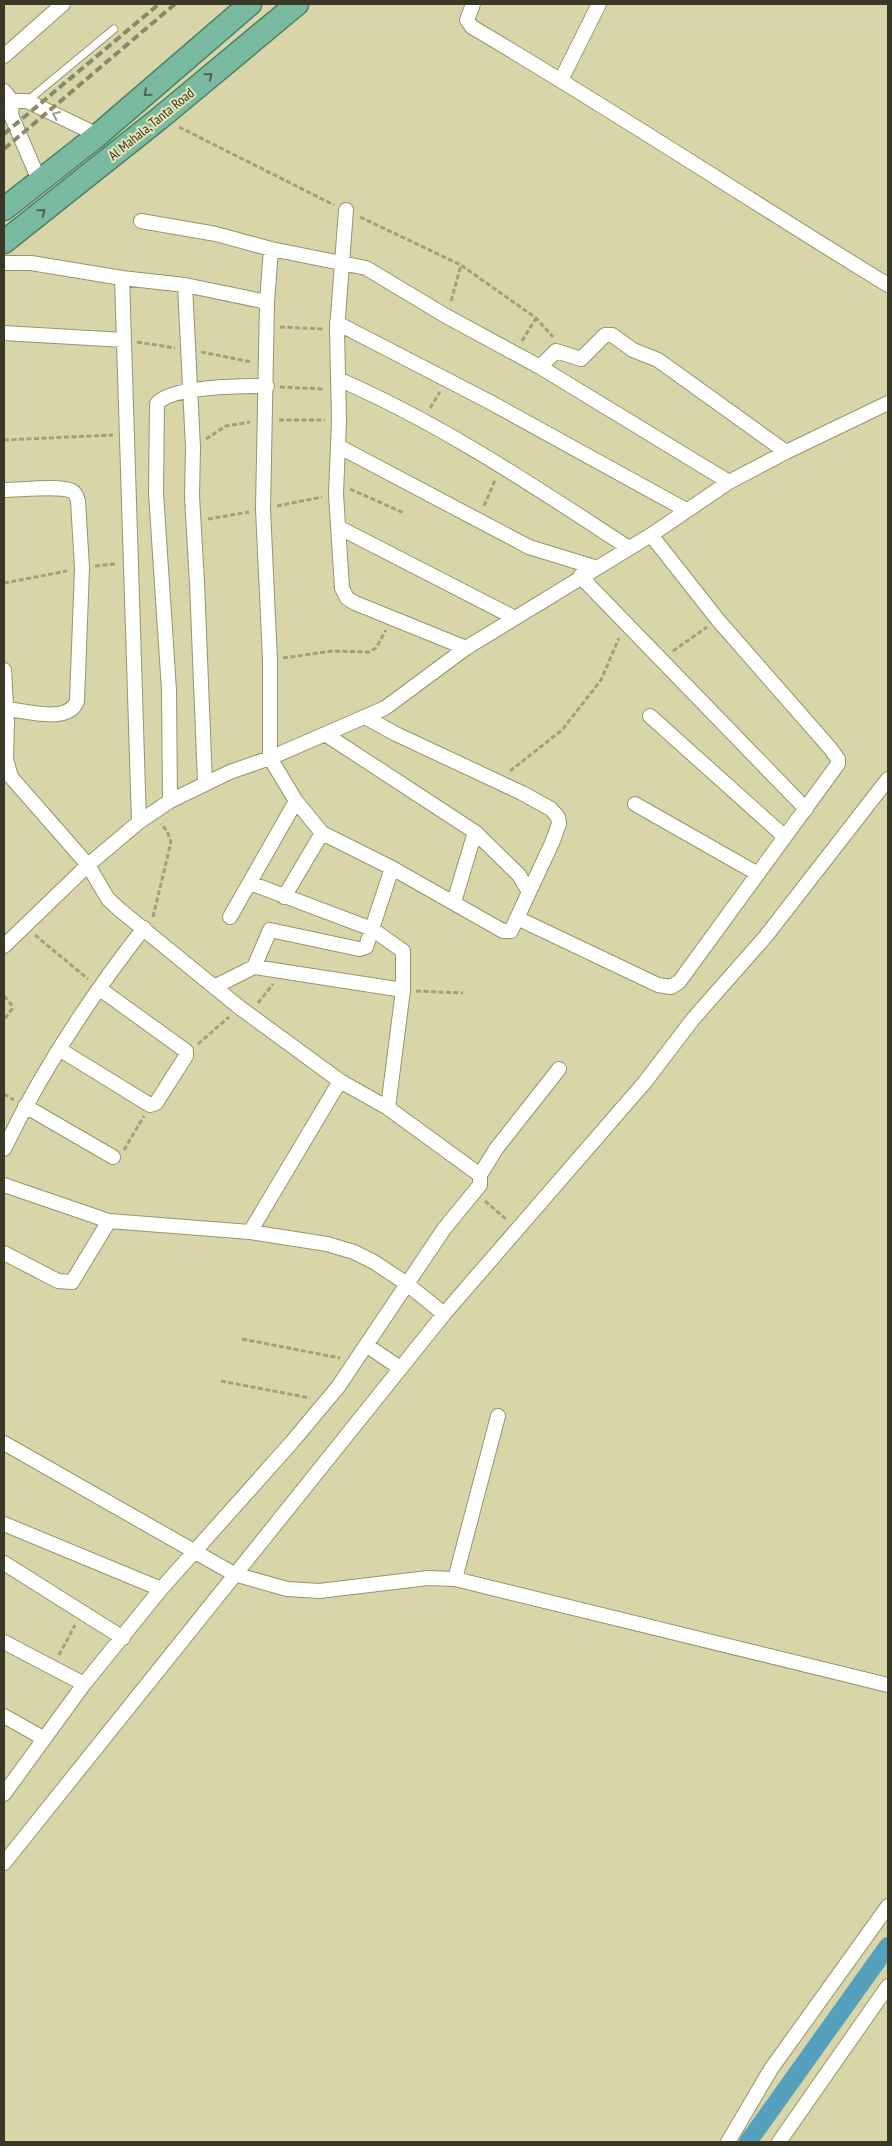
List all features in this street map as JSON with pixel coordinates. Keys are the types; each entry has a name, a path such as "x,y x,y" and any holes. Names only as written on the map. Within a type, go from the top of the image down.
{"highway":[{"name":"Al Mahala, Tanta Road","path":"4,209 98,135 250,4"},
{"name":"Al Mahala, Tanta Road","path":"4,242 160,118 297,4"}],"street":[{"path":"4,56 63,4"},
{"path":"473,4 467,15 468,24 561,80 791,226 888,284"},
{"path":"561,80 599,4"},
{"path":"39,180 10,116 8,96 27,101 98,135"},
{"path":"346,210 337,327 339,420 336,489 342,588 347,598 355,603 466,648"},
{"path":"141,222 216,234 271,249 366,268 446,316 515,353 729,482"},
{"path":"271,249 267,302 267,386 263,509 270,660 270,758 296,801 322,833 392,868 502,931 511,931 552,843 559,824 558,817 551,809 497,781 396,734 365,717"},
{"path":"4,263 31,262 122,278 185,285 267,302"},
{"path":"122,278 129,435 130,562 144,818"},
{"path":"185,285 205,783"},
{"path":"337,327 488,401 686,510"},
{"path":"4,333 124,340"},
{"path":"540,368 556,351 577,359 583,358 605,335 612,335 633,350 658,360 786,452"},
{"path":"338,385 423,419 501,465 629,548"},
{"path":"170,801 168,690 156,493 156,409 160,399 164,397 210,388 267,386"},
{"path":"4,946 88,865 144,818 170,801 205,783 270,758 365,717 400,698 466,648 594,567 651,535 729,482 786,452 888,403"},
{"path":"338,446 536,550 594,567"},
{"path":"4,490 71,490 76,495 78,501 82,568 77,701 74,708 69,713 6,719"},
{"path":"338,527 515,618"},
{"path":"517,918 658,985 675,987 837,767 838,759 718,620 651,535"},
{"path":"580,576 806,809"},
{"path":"4,670 6,771 88,865 108,899 244,1011 340,1081 388,1108 480,1175"},
{"path":"650,716 785,837"},
{"path":"325,734 475,832 519,875 529,892"},
{"path":"4,1863 444,1314 519,1229 766,936 888,779"},
{"path":"230,917 296,801"},
{"path":"635,804 758,874"},
{"path":"454,902 475,832"},
{"path":"284,897 322,833"},
{"path":"254,967 270,930 360,949 366,947 392,868"},
{"path":"250,883 372,929 403,951 403,990 388,1108"},
{"path":"4,1149 25,1106 59,1049 100,989 146,930"},
{"path":"214,986 254,967 403,990"},
{"path":"59,1049 150,1105 156,1103 186,1054 184,1049 100,989"},
{"path":"4,1793 84,1684 161,1589 326,1401 356,1361 444,1229 480,1185 480,1175 496,1149 559,1069"},
{"path":"250,1232 340,1081"},
{"path":"25,1106 113,1157"},
{"path":"4,1184 110,1221 250,1232 327,1244 354,1252 374,1262 407,1284 444,1314"},
{"path":"4,1253 58,1281 72,1282 110,1221"},
{"path":"366,1345 400,1368"},
{"path":"454,1579 498,1416"},
{"path":"4,1443 234,1574 287,1589 319,1591 428,1578 454,1579 888,1684"},
{"path":"4,1524 161,1589"},
{"path":"4,1563 123,1638"},
{"path":"4,1642 53,1666 84,1684"},
{"path":"4,1716 43,1738"},
{"path":"728,2142 771,2069 888,1906"},
{"path":"779,2142 888,1986"}],"lane":[{"path":"10,116 114,29"}],"path":[{"path":"160,118 299,189 461,265 536,318 515,353"},
{"path":"446,316 461,265"},
{"path":"267,326 337,327"},
{"path":"124,340 267,364"},
{"path":"423,419 447,381"},
{"path":"267,386 338,385"},
{"path":"193,448 226,426 266,419 339,420"},
{"path":"4,440 129,435"},
{"path":"478,521 501,465"},
{"path":"193,521 263,509 336,489 404,513"},
{"path":"4,583 82,568 130,562"},
{"path":"270,660 321,651 374,650 393,618"},
{"path":"662,659 718,620"},
{"path":"497,781 562,730 601,680 625,623"},
{"path":"144,818 168,831 171,842 146,930"},
{"path":"25,927 100,989"},
{"path":"186,1054 244,1011 282,972"},
{"path":"403,990 462,993"},
{"path":"4,996 11,1004 12,1009 4,1020"},
{"path":"113,1157 122,1154 150,1105"},
{"path":"474,1193 519,1229"},
{"path":"242,1339 356,1361"},
{"path":"221,1381 326,1401"},
{"path":"53,1666 82,1613"}],"waterway":[{"path":"748,2142 888,1946"}],"railway":[{"path":"4,134 159,4"},
{"path":"4,149 175,4"}]}
